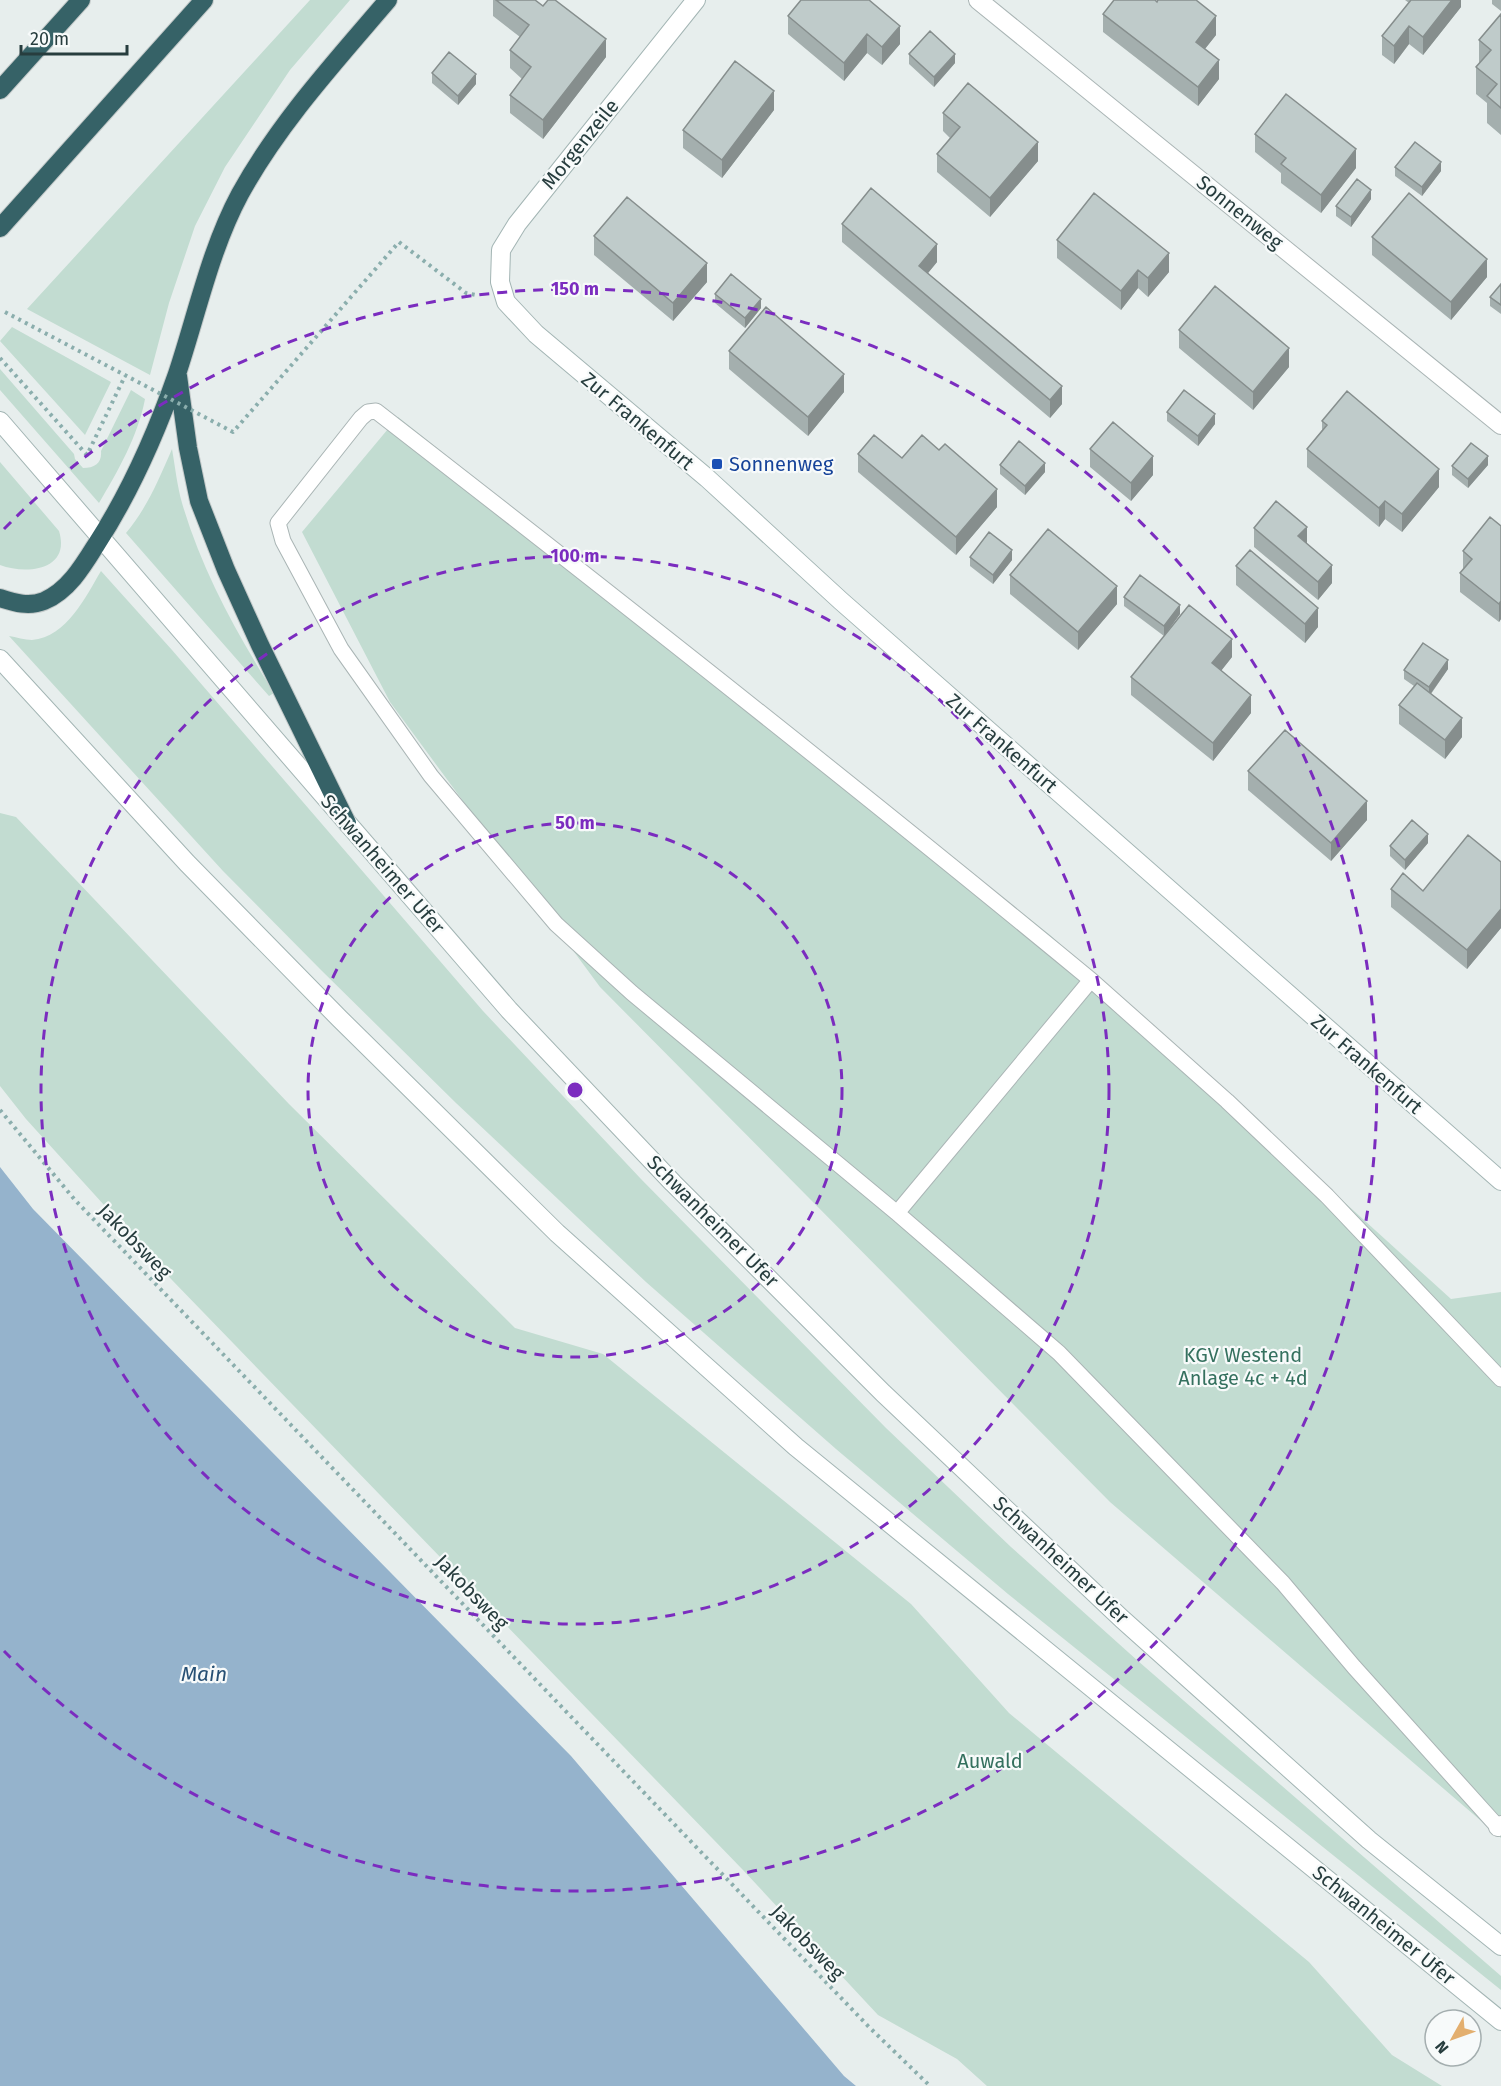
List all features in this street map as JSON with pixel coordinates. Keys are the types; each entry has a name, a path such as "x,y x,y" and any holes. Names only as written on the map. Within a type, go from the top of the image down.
{"highway":[{"path":"0,90 81,0"},
{"path":"0,228 204,0"},
{"path":"0,598 16,603 32,604 55,594 71,580 101,538 131,486 150,443 177,372 201,292 227,221 241,193 307,94 388,0"},
{"path":"177,372 188,448 199,501 226,570 260,645 347,823"}],"main road":[{"name":"Morgenzeile","path":"506,302 500,282 501,250 517,224 696,0"},
{"name":"Sonnenweg","path":"978,0 1501,425"},
{"name":"Zur Frankenfurt","path":"506,302 536,334 707,478 841,601 1501,1181"},
{"name":"Schwanheimer Ufer","path":"0,422 509,1010 673,1182 883,1393 1122,1618 1369,1840 1501,1946"},
{"name":"Schwanheimer Ufer","path":"0,659 187,863 340,1019 557,1233 805,1455 1501,2021"}],"lane":[{"path":"1499,1826 1354,1667 1283,1583 1059,1353 897,1213 632,993 556,924 431,776 341,649 283,541 278,523 361,418 368,412 376,411 972,882 1092,980 1227,1101 1327,1196 1501,1379"},
{"path":"897,1213 1092,980"}],"path":[{"path":"5,312 233,432 399,242 466,293 506,302"},
{"path":"1,359 87,455 125,376"},
{"name":"Jakobsweg","path":"0,1110 75,1200 853,2010 930,2086"}],"green space":[{"path":"310,0 350,0 290,70 225,167 195,226 169,303 150,375 27,309"},
{"path":"12,327 111,382 85,435 0,341"},
{"path":"0,369 74,454 75,459 83,468 94,466 99,462 101,451 131,390 145,399 132,440 99,503 0,390"},
{"name":"KGV Westend Anlage 4c + 4d","path":"398,417 1050,935 1451,1299 1501,1292 1501,1838 1110,1502 600,987 390,702 302,532"},
{"path":"172,449 182,503 199,553 233,624 274,693 269,696 126,533 146,503"},
{"path":"0,462 59,531 61,544 59,554 53,562 34,569 0,565"},
{"path":"101,571 172,650 483,1011 641,1179 886,1428 1011,1547 1138,1661 1501,1976 1501,1990 1008,1594 836,1449 646,1282 456,1103 223,871 9,636 32,640 55,631 74,614"},
{"name":"Auwald","path":"0,813 16,817 289,1104 515,1328 603,1354 911,1604 1009,1713 1309,1962 1392,2055 1442,2086 987,2086 957,2059 878,2015 743,1870 172,1280 26,1119 0,1086"}],"water":[{"name":"Main","path":"0,1167 33,1209 571,1756 844,2076 856,2086 0,2086"}],"building":[{"path":"496,0 535,0 543,6 548,0 555,0 606,39 543,120 510,95 531,67 510,50 529,25"},
{"path":"801,0 869,0 900,26 882,47 867,34 844,63 788,16"},
{"path":"1114,0 1155,0 1157,2 1158,0 1196,0 1216,16 1196,42 1219,60 1198,87 1103,14"},
{"path":"1411,0 1452,0 1423,37 1409,26 1394,46 1382,36"},
{"path":"1501,14 1501,108 1487,96 1497,84 1476,67 1491,50 1479,40"},
{"path":"930,31 955,54 934,77 909,54"},
{"path":"449,52 476,74 458,96 432,73"},
{"path":"735,61 774,91 722,160 683,130"},
{"path":"968,83 1038,142 990,198 937,154 960,127 943,113"},
{"path":"1286,94 1356,149 1321,195 1281,164 1286,158 1255,134"},
{"path":"1415,142 1441,162 1422,187 1395,167"},
{"path":"1357,179 1371,190 1351,217 1336,206"},
{"path":"871,188 937,244 919,266 1062,386 1050,400 842,224"},
{"path":"1094,193 1169,253 1148,278 1138,270 1121,291 1057,240"},
{"path":"1409,193 1487,259 1451,302 1372,237"},
{"path":"627,197 707,263 673,303 594,236"},
{"path":"731,274 761,299 745,318 715,294"},
{"path":"1501,284 1501,305 1490,297"},
{"path":"1215,286 1289,348 1253,392 1179,330"},
{"path":"766,307 844,374 808,417 729,351"},
{"path":"1184,390 1215,414 1198,436 1167,412"},
{"path":"1347,391 1439,469 1402,514 1385,501 1379,508 1307,449 1327,425 1322,421"},
{"path":"1113,422 1153,456 1131,483 1090,449"},
{"path":"874,435 902,458 922,435 939,450 945,444 997,489 956,537 858,454"},
{"path":"1019,441 1045,463 1025,486 1000,465"},
{"path":"1471,443 1488,456 1468,479 1452,466"},
{"path":"1276,501 1307,527 1298,536 1332,565 1318,582 1254,528"},
{"path":"1490,517 1501,526 1501,601 1499,604 1460,573 1472,559 1463,551"},
{"path":"1048,529 1117,586 1078,632 1010,575"},
{"path":"989,532 1012,550 993,575 970,557"},
{"path":"1250,550 1318,608 1305,624 1236,566"},
{"path":"1140,575 1180,605 1164,626 1124,597"},
{"path":"1189,605 1232,639 1212,663 1251,695 1213,743 1131,677"},
{"path":"1423,643 1448,660 1429,687 1404,670"},
{"path":"1417,683 1462,718 1445,740 1399,705"},
{"path":"1285,730 1367,801 1331,843 1248,771"},
{"path":"1412,820 1428,834 1405,860 1390,846"},
{"path":"1468,835 1501,862 1501,909 1467,950 1391,889 1403,873 1423,891"}],"place":[{"name":"Sonnenweg","path":"717,464"}]}
